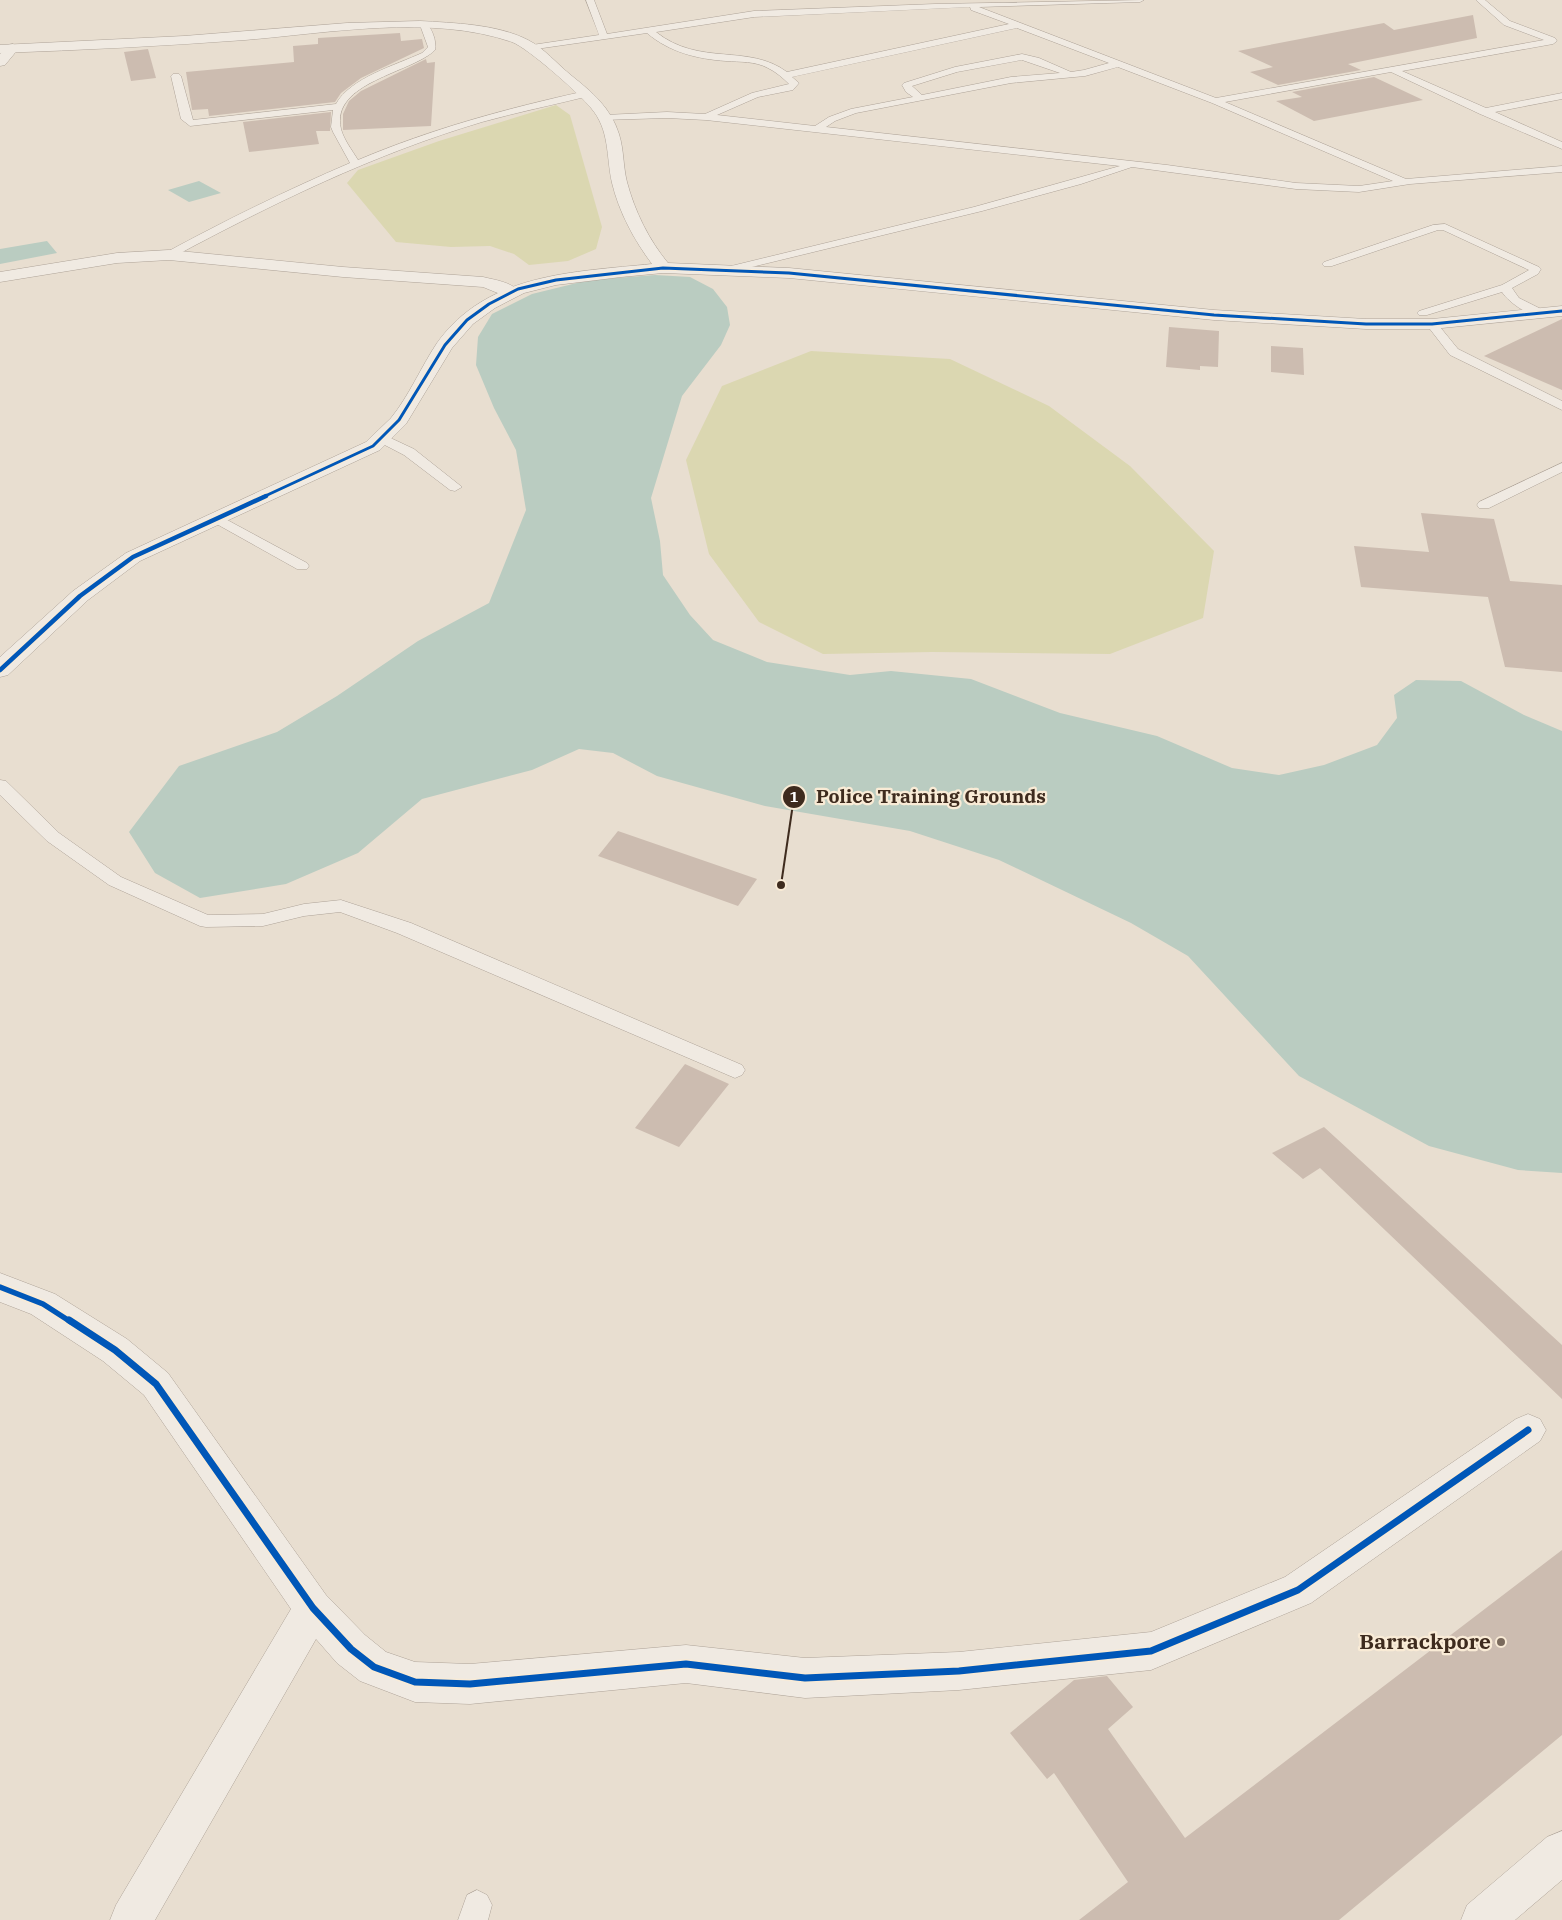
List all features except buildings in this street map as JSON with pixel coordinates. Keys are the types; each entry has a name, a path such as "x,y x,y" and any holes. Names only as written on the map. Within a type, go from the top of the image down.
{"street":[{"path":"0,62 7,48 178,41 379,26 452,26 510,38 532,48 586,94 605,118 613,133 619,181 635,223 653,256 663,268"},
{"path":"0,276 117,258 169,255 342,272 483,282 499,286 511,292"},
{"path":"0,670 70,603 110,572 159,544 218,519 373,446 399,420 445,345 467,320 489,304 511,292 556,280 663,268 788,273 1214,315 1366,324 1428,318 1562,311"},
{"path":"0,1287 43,1304 115,1350 156,1384 313,1608 351,1649 374,1667 415,1682 470,1684 686,1664 815,1677 959,1671 1151,1651 1298,1590 1528,1430"},
{"path":"131,1920 313,1608"},
{"path":"1482,1920 1562,1852"}],"lane":[{"path":"590,0 604,37"},
{"path":"795,0 800,12"},
{"path":"532,48 724,18 800,12 1140,0"},
{"path":"1480,0 1490,11 1507,23 1558,43"},
{"path":"968,6 1215,101 1406,182"},
{"path":"356,165 336,127 337,107 343,99 368,81 424,55 432,48 424,25"},
{"path":"786,75 1018,25"},
{"path":"649,30 662,42 678,50 702,56 754,59 786,75 794,83 793,86 743,99 706,117"},
{"path":"1215,101 1391,69 1558,43"},
{"path":"921,98 909,90 907,85 955,70 1022,56 1070,74"},
{"path":"817,129 832,119 854,111 1011,80 1085,73 1117,64"},
{"path":"1391,69 1482,112 1562,146"},
{"path":"176,76 186,119 190,122 203,123 337,107"},
{"path":"169,255 214,230 356,165 403,146 501,112 586,94"},
{"path":"1482,112 1562,96"},
{"path":"605,118 666,115 706,117 1136,164 1296,186 1360,189 1406,182 1562,169"},
{"path":"727,270 866,239 1081,182 1136,164"},
{"path":"1328,264 1441,226 1531,266 1535,269 1529,276 1428,318 1454,352 1562,406"},
{"path":"1506,287 1510,297 1541,313"},
{"path":"382,438 409,452 455,487"},
{"path":"1484,505 1562,467"},
{"path":"218,519 302,566"},
{"path":"0,785 53,838 115,881 206,921 263,920 304,910 341,906 404,928 526,982 735,1070"}],"shaded area":[{"path":"556,105 570,115 602,227 596,249 568,261 529,265 514,254 490,246 451,247 396,242 347,183 358,170 439,141"},
{"path":"199,181 221,193 189,202 168,190"},
{"path":"47,241 57,253 0,264 0,249"},
{"path":"655,275 690,277 713,289 727,307 730,325 721,345 682,396 651,498 660,541 663,575 690,615 713,640 767,662 850,675 891,671 971,679 1060,713 1157,736 1232,768 1279,775 1324,765 1377,745 1397,718 1394,695 1416,680 1461,681 1524,715 1562,731 1562,1173 1518,1170 1429,1146 1299,1076 1188,956 1131,923 999,860 910,831 765,806 657,776 613,753 579,749 532,770 422,799 358,853 286,884 200,898 155,873 129,832 179,766 277,732 337,696 418,641 489,603 526,510 516,450 494,408 476,365 478,337 492,314 532,294 589,280"},
{"path":"811,351 950,359 1049,406 1130,466 1214,551 1203,618 1110,654 933,652 823,654 759,622 709,554 686,460 722,386"}],"cycle path":[{"path":"0,670 80,596 133,557 373,446 399,420 445,345 467,320 489,304 518,289 556,280 663,268 789,273 1214,315 1366,324 1432,324 1562,311"},
{"path":"0,1287 43,1304 115,1350 156,1384 313,1608 351,1649 374,1667 415,1682 470,1684 686,1664 805,1678 959,1671 1151,1651 1298,1590 1528,1430"}],"place":[{"name":"Police Training Grounds","path":"781,885"},
{"name":"Barrackpore","path":"1501,1642"}]}
